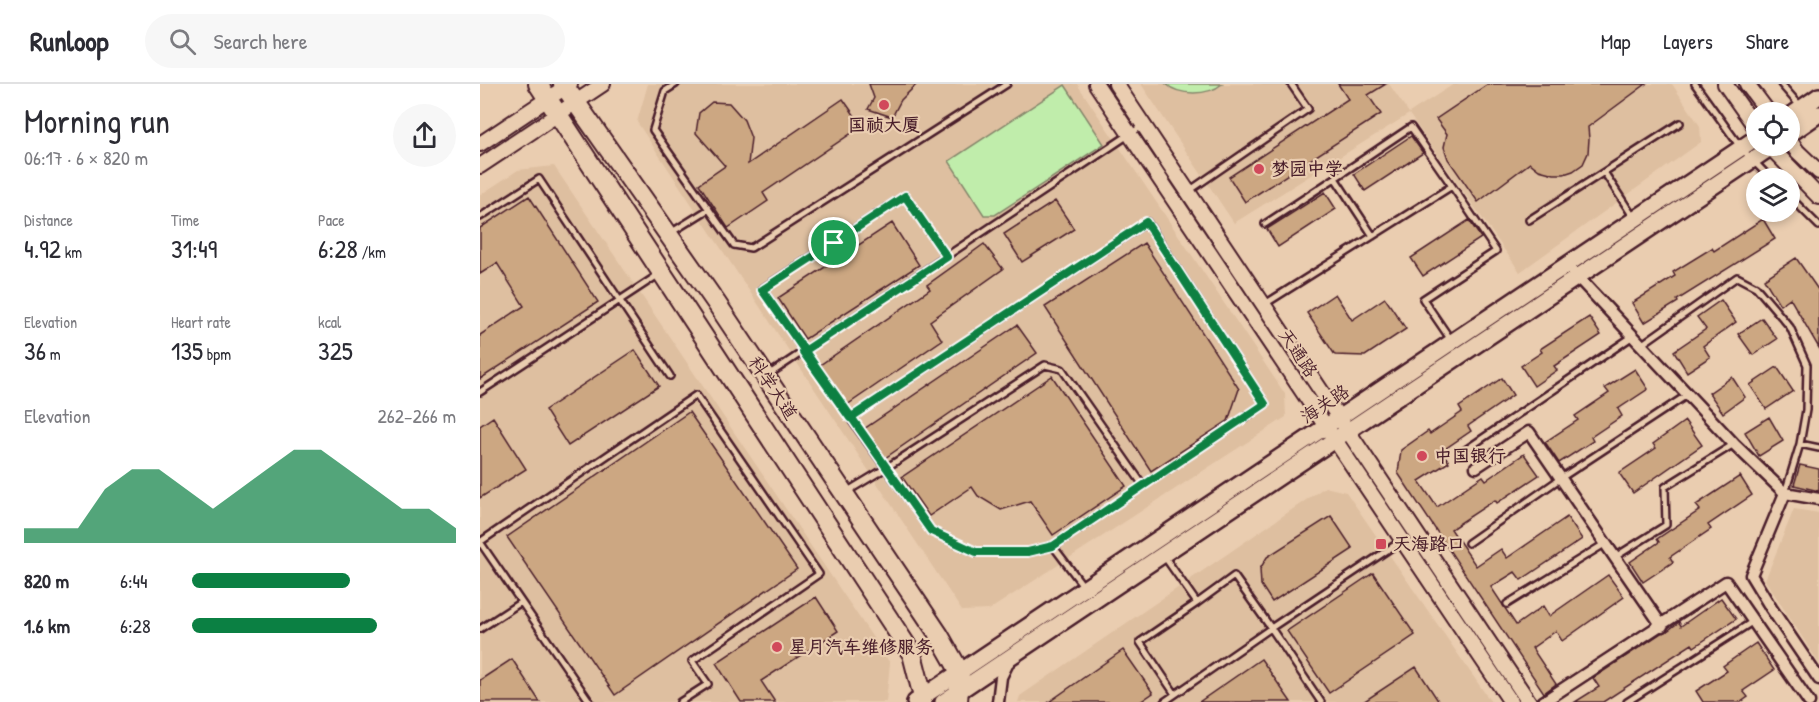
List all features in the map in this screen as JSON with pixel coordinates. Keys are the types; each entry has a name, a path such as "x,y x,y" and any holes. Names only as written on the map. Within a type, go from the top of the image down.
{"main road":[{"name":"科学大道","path":"569,90 844,493 939,635 960,672"},
{"name":"科学大道","path":"543,91 912,654 920,700"},
{"path":"1808,117 1819,96"},
{"name":"海关路","path":"920,700 1746,145"},
{"name":"海关路","path":"943,702 959,697 1011,656 1757,156"},
{"path":"959,697 960,672"}],"street":[{"path":"480,144 543,91 569,90 603,84"},
{"name":"天通路","path":"1096,84 1325,427 1341,436 1529,702"},
{"name":"天通路","path":"1116,84 1339,418 1341,436 1402,540 1511,702"},
{"path":"1725,84 1746,114"},
{"path":"1747,84 1760,102"},
{"path":"480,166 557,115 569,90"},
{"path":"1800,154 1819,172"},
{"path":"1780,156 1819,197"},
{"path":"1567,265 1687,395 1785,493 1819,499"},
{"path":"1476,467 1529,432 1662,626"},
{"path":"1785,493 1751,575 1819,679"},
{"path":"1543,702 1726,582 1809,702"},
{"path":"998,702 1001,677 1011,656"}],"lane":[{"path":"676,84 665,92 653,130 734,245 751,248 1007,84"},
{"path":"1188,192 1308,110 1291,84"},
{"path":"1695,84 1741,148 1760,168"},
{"path":"1781,84 1808,117"},
{"path":"1529,220 1680,123"},
{"path":"766,377 1144,125"},
{"path":"1265,224 1411,128 1496,252 1423,299 1452,342"},
{"path":"1604,172 1635,219"},
{"path":"1335,178 1373,236"},
{"path":"480,217 539,179 670,376"},
{"path":"1263,304 1452,186"},
{"path":"850,418 1146,222 1265,404 1053,546 1028,552 976,552 931,531 850,418 803,352 762,290 905,196 947,257"},
{"path":"1800,208 1819,226"},
{"path":"668,235 709,209"},
{"path":"480,392 662,273"},
{"path":"1641,345 1737,277 1756,287 1790,327 1807,365 1806,410 1800,444 1785,493"},
{"path":"1461,453 1633,336"},
{"path":"844,493 1045,365 1062,369 1143,485"},
{"path":"590,702 480,542 696,395 819,574 692,661 708,684 680,702"},
{"path":"1468,543 1687,395"},
{"path":"1615,557 1666,525 1665,487 1734,444"},
{"path":"1800,444 1819,448"},
{"path":"1164,702 1402,540"},
{"path":"1507,604 1605,543"},
{"path":"1053,546 1085,588"},
{"path":"1163,555 1197,603"},
{"path":"1175,694 1140,642 1234,576 1321,702"},
{"path":"480,629 521,602"},
{"path":"1628,702 1752,622"}],"shaded area":[{"path":"648,84 1077,84 1285,394 1286,417 989,610 962,611 637,122"},
{"path":"1141,84 1389,84 1409,113 1454,84 1672,84 1700,126 1701,142 1520,272 1409,114 1234,223"},
{"path":"554,166 890,663 886,702 480,702 480,195 518,170"},
{"path":"1325,487 1346,492 1491,702 1018,702 1020,696"},
{"path":"1794,509 1819,513 1819,663 1765,580"}],"green space":[{"path":"1166,84 1222,84 1209,91 1194,93 1178,91"},
{"path":"1065,85 1104,144 995,215 984,215 949,161"}],"building":[{"name":"国祯大厦","path":"869,84 917,84 901,100 892,117 868,109 874,98"},
{"path":"1338,84 1386,84 1368,95 1381,114 1245,202 1229,177 1348,99"},
{"path":"1488,84 1646,84 1588,127 1588,153 1583,164 1573,171 1554,174 1539,170 1530,163 1478,202 1448,159 1444,147 1447,134 1436,119"},
{"path":"843,99 862,126 763,193 768,201 728,228 699,184 725,166 696,133 699,113 712,102 729,103 744,120 751,138 748,164"},
{"path":"1411,136 1423,153 1365,191 1354,174"},
{"path":"1325,192 1336,209 1278,247 1267,229"},
{"path":"529,196 598,302 480,379 480,335 524,306 497,263 480,274 480,228"},
{"path":"1055,201 1074,229 1022,262 1004,234"},
{"path":"1469,220 1481,238 1423,276 1411,258"},
{"path":"1758,222 1765,222 1775,239 1644,323 1632,303 1675,276 1673,272 1712,248 1714,251"},
{"path":"892,223 919,265 805,339 778,298"},
{"path":"1144,243 1239,389 1228,421 1151,471 1045,307"},
{"path":"984,244 1003,269 930,321 942,340 847,405 820,365 930,289 927,285"},
{"path":"1796,258 1819,291 1819,348 1790,298 1780,305 1764,279"},
{"path":"1335,294 1352,320 1385,298 1406,329 1365,356 1335,355 1307,313"},
{"path":"1721,300 1736,322 1703,346 1710,357 1687,372 1674,351 1706,329 1697,317"},
{"path":"1589,317 1601,335 1554,366 1557,370 1534,386 1521,366 1542,352 1540,349"},
{"path":"1762,318 1777,339 1753,355 1738,334"},
{"path":"1017,325 1037,353 885,458 864,429"},
{"path":"635,350 659,386 568,446 545,410"},
{"path":"1777,367 1793,391 1766,409 1750,385"},
{"path":"1635,369 1648,389 1618,409 1622,416 1591,437 1593,441 1559,463 1545,442 1578,420 1575,416 1609,393 1605,388"},
{"path":"1052,376 1126,486 1053,535 1030,501 1001,510 978,496 972,487 929,516 902,477"},
{"path":"1732,377 1745,397 1723,413 1709,393"},
{"path":"1502,378 1513,395 1468,426 1471,431 1442,451 1449,462 1419,481 1437,507 1483,476 1486,480 1524,454 1539,475 1497,503 1495,500 1451,529 1476,566 1501,549 1507,558 1567,517 1582,539 1521,580 1515,572 1491,587 1516,625 1543,606 1549,616 1608,575 1624,597 1562,641 1556,631 1532,648 1556,684 1544,693 1398,473 1401,450 1428,431 1430,434 1462,412 1459,407"},
{"path":"689,412 797,569 615,695 507,537"},
{"path":"493,417 526,469 480,498 480,426"},
{"path":"1769,417 1783,441 1759,456 1745,432"},
{"path":"1685,421 1702,445 1633,493 1619,473 1656,448 1653,444"},
{"path":"1800,465 1819,469 1819,491 1794,485"},
{"path":"1740,476 1752,495 1708,525 1711,529 1670,557 1673,562 1643,582 1630,562 1659,542 1657,539 1700,510 1696,505"},
{"path":"1331,516 1353,549 1272,602 1261,585 1260,569 1267,557"},
{"path":"1373,573 1415,635 1329,693 1287,631"},
{"name":"星月汽车维修服务","path":"816,597 838,631 761,681 775,702 741,702 716,663"},
{"path":"1721,598 1736,619 1694,647 1692,644 1603,702 1575,702 1599,687 1593,678 1679,622 1681,626"},
{"path":"1756,643 1774,670 1743,691 1748,697 1741,702 1703,702 1696,691 1727,671 1723,666"},
{"path":"1123,650 1153,693 1140,702 1049,702"},
{"path":"512,659 540,702 480,702 480,680"},
{"path":"1261,659 1291,702 1199,702"},
{"path":"1416,667 1439,702 1363,702"}],"place":[{"name":"国祯大厦","path":"884,105"},
{"name":"梦园中学","path":"1259,169"},
{"name":"中国银行","path":"1422,456"},
{"name":"天海路口","path":"1381,544"},
{"name":"星月汽车维修服务","path":"777,647"}],"route":[{"path":"834,243 762,290 803,352 850,418 931,531 976,552 1028,552 1053,546 1265,404 1146,222 850,418 803,352 947,257 905,196 834,243"}]}
